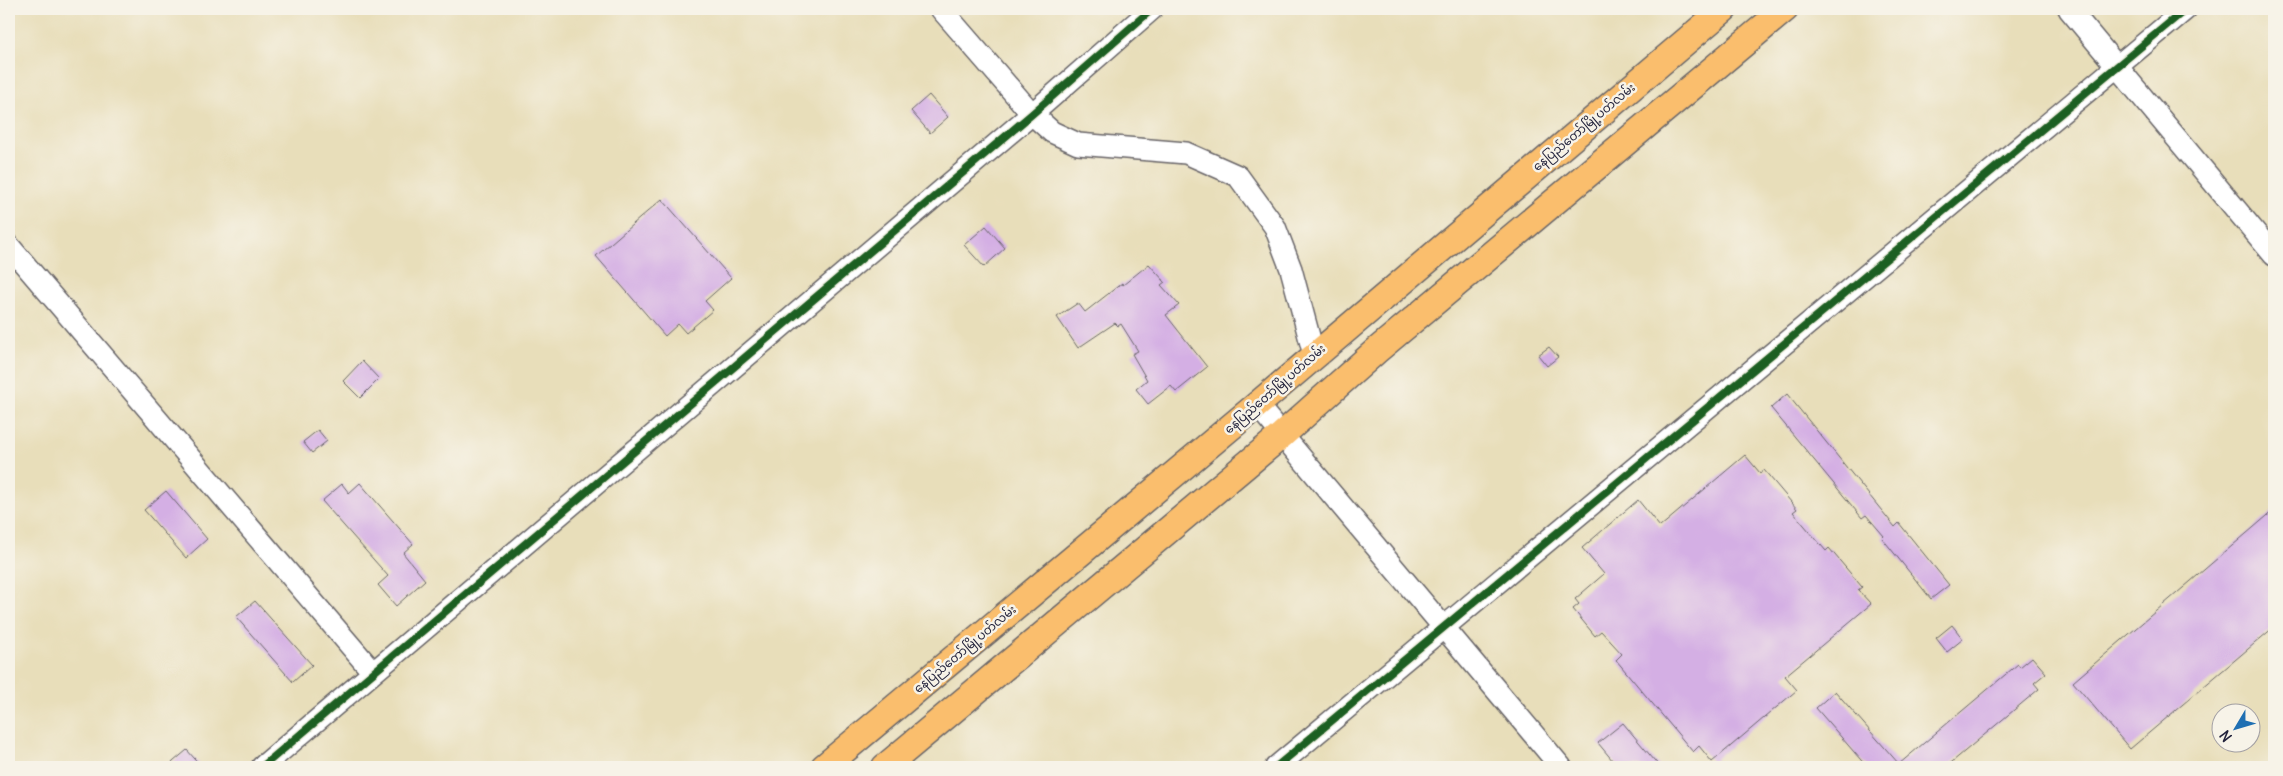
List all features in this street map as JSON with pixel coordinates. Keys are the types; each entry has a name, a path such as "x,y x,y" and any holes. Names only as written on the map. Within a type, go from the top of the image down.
{"main road":[{"name":"နေပြည်တော်မြို့ပတ်လမ်း","path":"824,767 1257,405 1724,9"},
{"path":"885,767 1282,435 1376,351 1785,9"}],"street":[{"path":"941,9 1032,114 1052,132 1078,144 1186,153 1238,176 1276,227 1291,269 1314,355"},
{"path":"262,767 1032,114 1152,9"},
{"path":"2069,9 2274,255"},
{"path":"1276,767 2186,9"},
{"path":"9,246 372,672"},
{"path":"1257,405 1561,767"}],"building":[{"path":"929,95 948,117 930,133 911,111"},
{"path":"662,199 731,278 705,301 713,310 686,333 678,324 665,336 596,256"},
{"path":"986,226 1005,248 984,267 964,245"},
{"path":"1149,264 1165,282 1161,285 1179,305 1166,315 1207,367 1176,392 1171,386 1148,404 1136,389 1147,380 1132,354 1138,351 1121,324 1118,326 1115,323 1078,348 1057,317 1078,303 1085,312"},
{"path":"1549,347 1558,357 1547,366 1538,355"},
{"path":"362,361 379,379 360,398 343,381"},
{"path":"1787,394 1895,527 1899,523 1949,585 1931,599 1882,538 1884,536 1866,515 1862,518 1771,408"},
{"path":"318,430 327,441 312,453 303,442"},
{"path":"1745,455 1760,473 1764,470 1797,509 1793,512 1826,551 1829,548 1862,587 1858,590 1871,604 1785,676 1797,690 1712,762 1699,746 1693,752 1616,660 1622,654 1601,631 1595,636 1573,609 1579,604 1575,599 1604,574 1582,548 1638,500 1660,527"},
{"path":"360,483 413,544 403,553 425,580 396,606 378,585 388,576 322,501 342,484 349,493"},
{"path":"166,491 207,539 186,558 144,510"},
{"path":"2274,510 2274,627 2130,749 2073,682"},
{"path":"255,601 312,665 293,682 236,617"},
{"path":"1952,625 1963,639 1947,652 1936,638"},
{"path":"2032,657 2046,673 2034,683 2039,689 1946,767 1867,767 1816,708 1835,691 1899,764 2018,664 2020,667"},
{"path":"1623,723 1660,767 1618,767 1598,743"},
{"path":"187,750 202,767 167,767"}],"cycle path":[{"path":"262,767 1032,114 1152,9"},
{"path":"1276,767 2186,9"}]}
